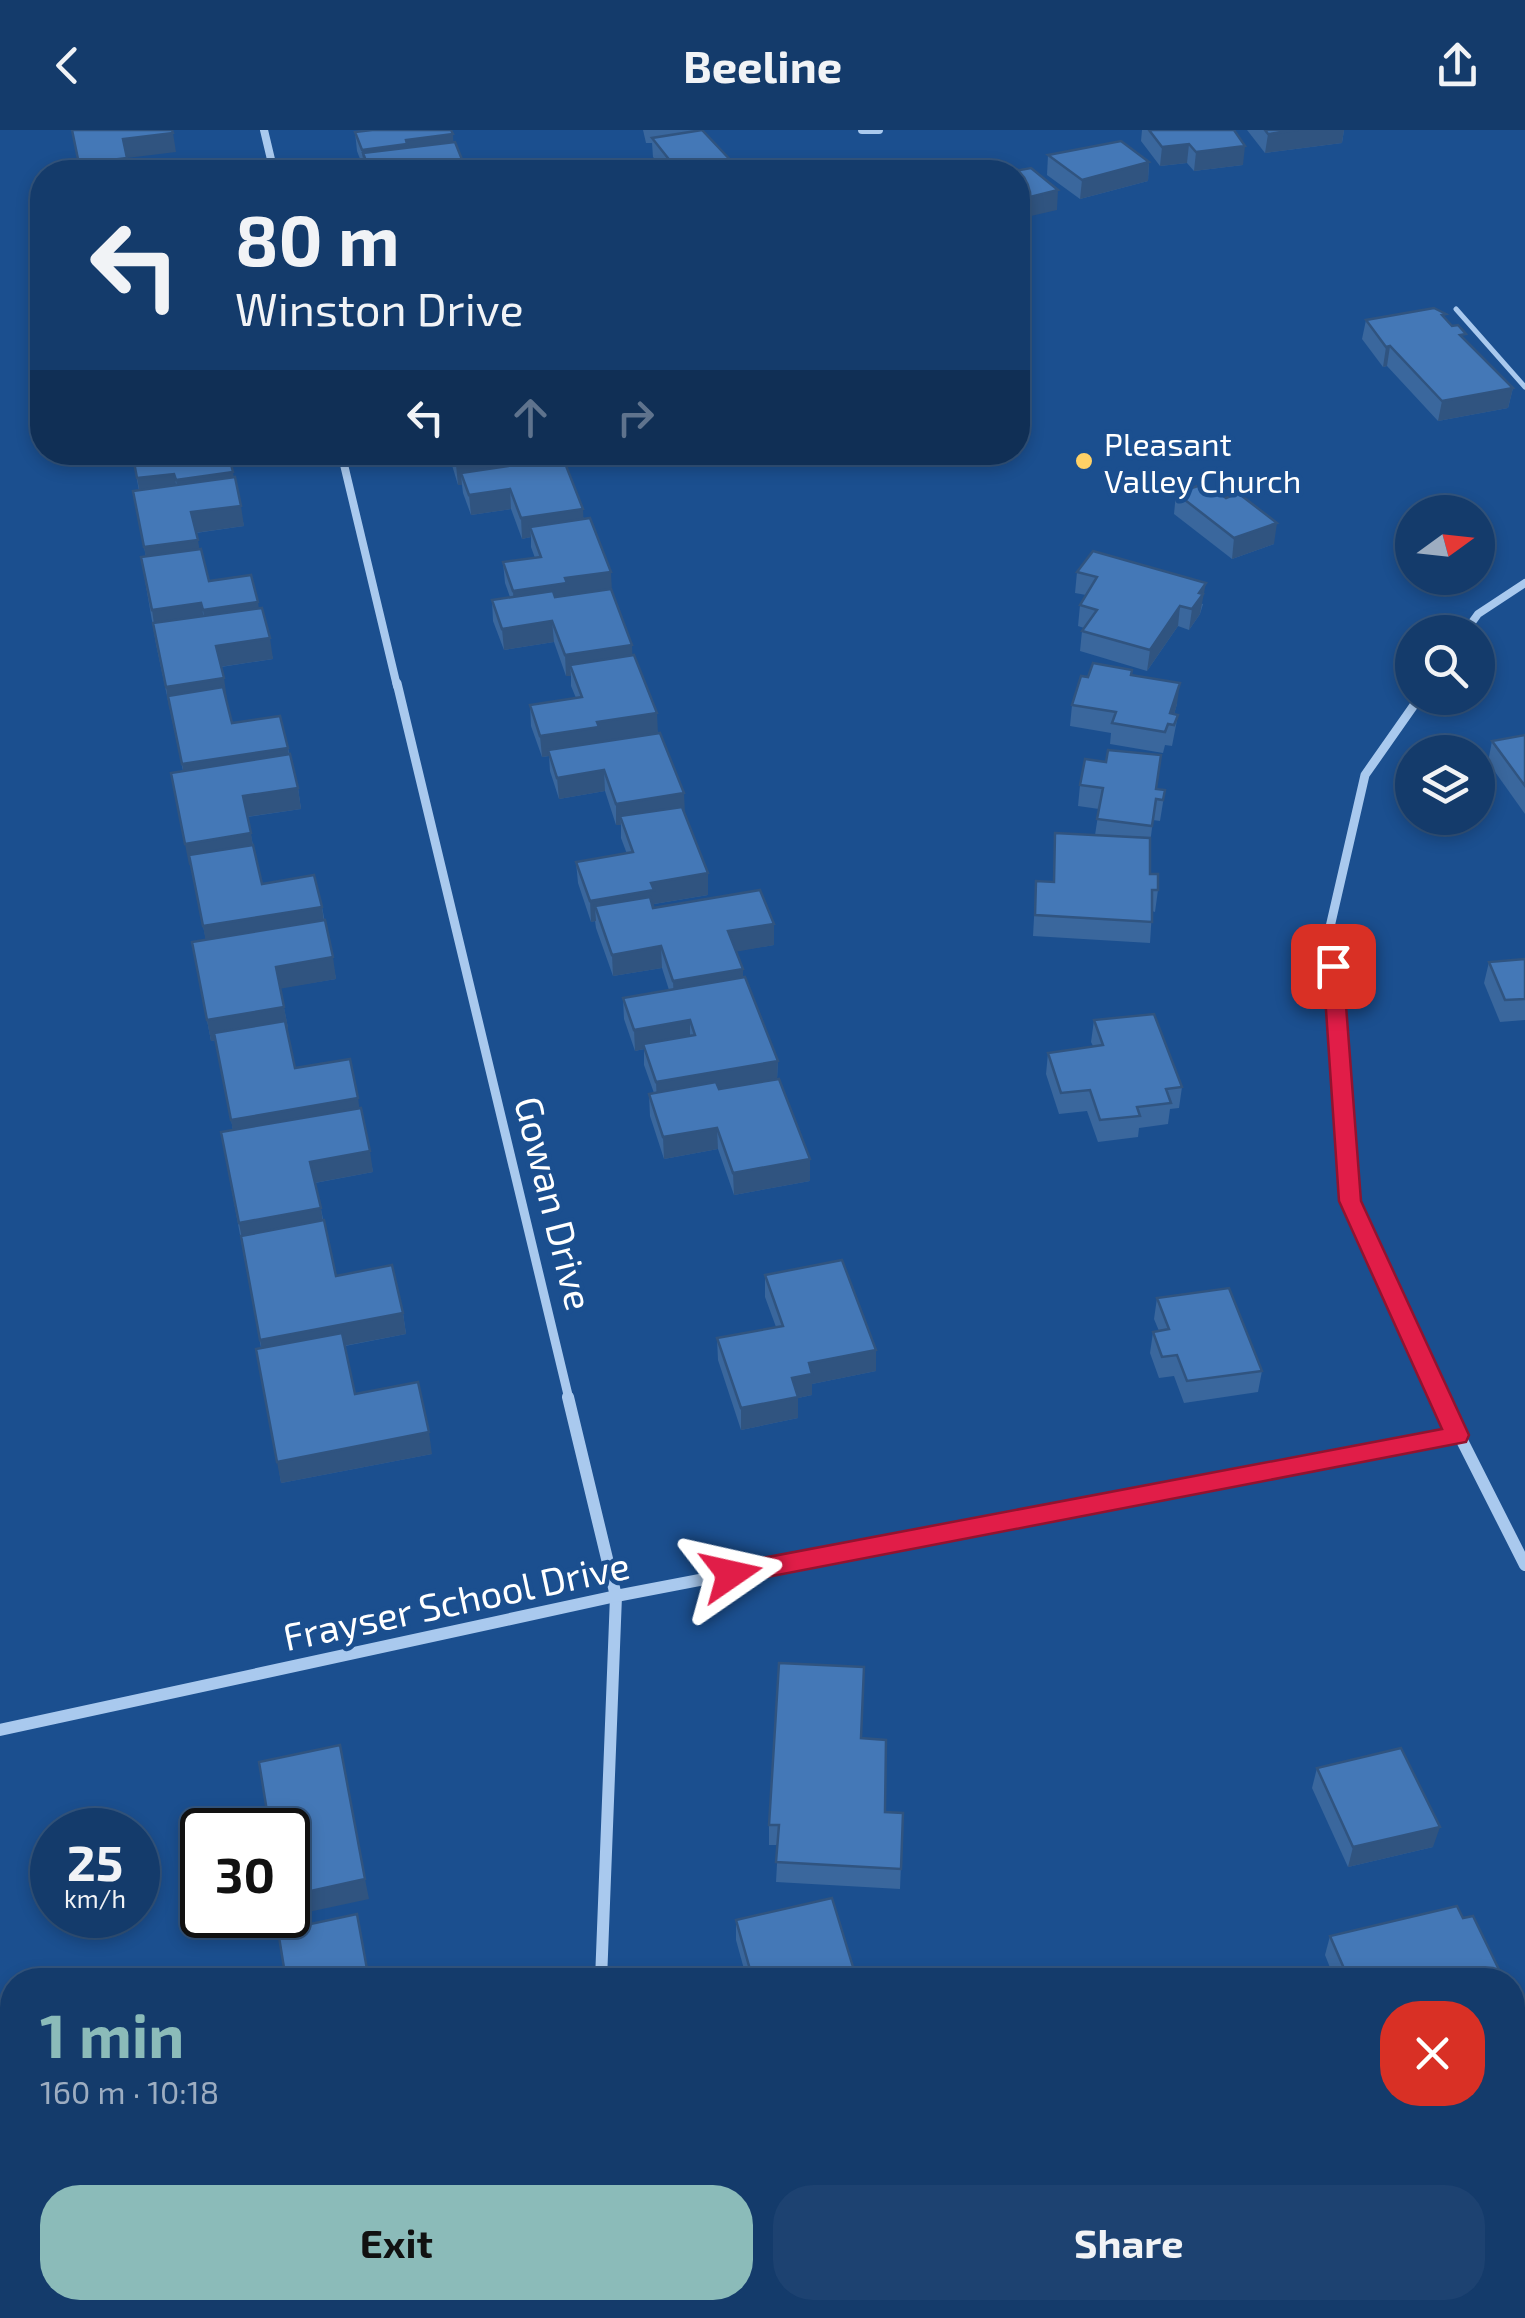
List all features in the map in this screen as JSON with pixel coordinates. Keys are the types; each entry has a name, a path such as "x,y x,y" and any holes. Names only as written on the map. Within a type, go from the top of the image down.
{"street":[{"path":"264,130 271,160"},
{"path":"862,131 879,130"},
{"name":"Gowan Drive","path":"345,465 616,1596 601,1968"},
{"path":"1477,615 1525,583"},
{"path":"1408,715 1365,775 1330,927 1350,1201 1457,1435 1525,1564"},
{"name":"Frayser School Drive","path":"0,1730 616,1596 1457,1435"}],"lane":[{"path":"1456,310 1525,387"}],"building":[{"path":"72,130 173,133 123,139 127,158 78,160"},
{"path":"451,130 453,134 362,150 355,132"},
{"path":"702,130 730,160 669,160 652,138"},
{"path":"1149,130 1234,130 1245,146 1196,152 1189,144 1162,147"},
{"path":"1265,130 1298,130 1268,134"},
{"path":"1121,141 1149,162 1082,180 1048,155"},
{"path":"455,142 462,160 366,160 363,153"},
{"path":"1031,168 1058,190 1030,197"},
{"path":"1434,308 1446,314 1442,315 1452,326 1458,325 1466,334 1460,335 1513,388 1442,401 1390,346 1386,347 1366,320"},
{"path":"134,465 231,465 233,472 176,480 174,474 137,478"},
{"path":"515,465 566,465 583,509 521,518 510,489 469,495 461,473"},
{"path":"235,477 241,506 191,512 198,540 144,547 133,491"},
{"path":"1198,486 1204,491 1213,488 1226,498 1238,493 1277,523 1234,538 1176,493"},
{"path":"590,518 611,572 513,591 503,562 541,557 530,527"},
{"path":"201,549 209,581 251,575 258,602 203,610 201,603 152,610 141,557"},
{"path":"1093,551 1206,583 1199,593 1203,594 1192,609 1180,606 1150,650 1082,631 1097,610 1080,605 1097,577 1077,572"},
{"path":"611,589 632,645 565,655 552,621 502,629 492,600 553,591 555,597"},
{"path":"262,608 270,638 216,646 224,678 166,687 153,623"},
{"path":"634,655 657,713 540,736 530,705 582,697 570,665"},
{"path":"1093,663 1132,670 1131,675 1180,683 1170,713 1178,715 1174,725 1168,724 1165,732 1112,723 1116,712 1072,705 1081,676 1088,677"},
{"path":"223,687 232,723 280,716 288,748 182,764 168,696"},
{"path":"660,733 684,793 616,804 604,770 557,778 548,750"},
{"path":"1525,735 1525,786 1495,745 1495,740"},
{"path":"1108,750 1161,755 1156,789 1165,790 1163,800 1156,799 1152,826 1097,819 1103,788 1080,785 1085,759 1106,762"},
{"path":"290,754 298,788 243,796 251,833 185,844 171,773"},
{"path":"682,807 708,873 651,883 654,890 590,901 576,862 633,852 620,816"},
{"path":"1055,833 1150,838 1150,874 1158,874 1158,890 1152,890 1152,922 1035,915 1036,881 1054,882"},
{"path":"253,845 262,884 314,875 322,907 203,926 189,855"},
{"path":"760,890 774,924 728,931 743,969 673,981 661,946 612,955 595,906 650,897 653,908"},
{"path":"325,920 333,957 276,967 284,1007 207,1020 192,942"},
{"path":"1525,959 1525,999 1505,1000 1489,962"},
{"path":"745,977 778,1061 656,1082 643,1044 695,1035 690,1020 634,1030 623,998"},
{"path":"1154,1014 1182,1087 1166,1089 1171,1103 1137,1107 1140,1116 1100,1120 1090,1090 1061,1093 1048,1053 1103,1045 1094,1020"},
{"path":"285,1021 295,1068 350,1059 358,1098 231,1120 214,1033"},
{"path":"779,1079 810,1159 733,1173 717,1128 663,1137 649,1094 716,1082 719,1089"},
{"path":"361,1108 370,1151 310,1162 321,1208 239,1223 221,1132"},
{"path":"324,1220 336,1276 392,1265 403,1313 260,1340 241,1236"},
{"path":"842,1260 876,1350 809,1363 812,1374 792,1378 798,1397 741,1408 717,1338 783,1326 765,1275"},
{"path":"1229,1288 1262,1371 1187,1381 1177,1355 1162,1357 1153,1332 1169,1329 1157,1298"},
{"path":"342,1333 355,1394 418,1382 429,1432 277,1462 256,1349"},
{"path":"779,1663 864,1667 861,1738 886,1740 885,1812 903,1813 901,1869 776,1862 779,1825 769,1825"},
{"path":"340,1745 365,1879 310,1891 310,1808 266,1808 259,1762"},
{"path":"1401,1748 1440,1827 1353,1847 1317,1768"},
{"path":"832,1898 853,1968 750,1968 736,1920"},
{"path":"1457,1906 1463,1918 1473,1916 1498,1968 1344,1968 1330,1936"},
{"path":"357,1914 367,1968 284,1968 279,1938 310,1938 310,1924"}],"place":[{"name":"Pleasant Valley Church","path":"1084,461"}],"route":[{"path":"731,1574 1457,1435 1350,1201 1333,966"}]}
